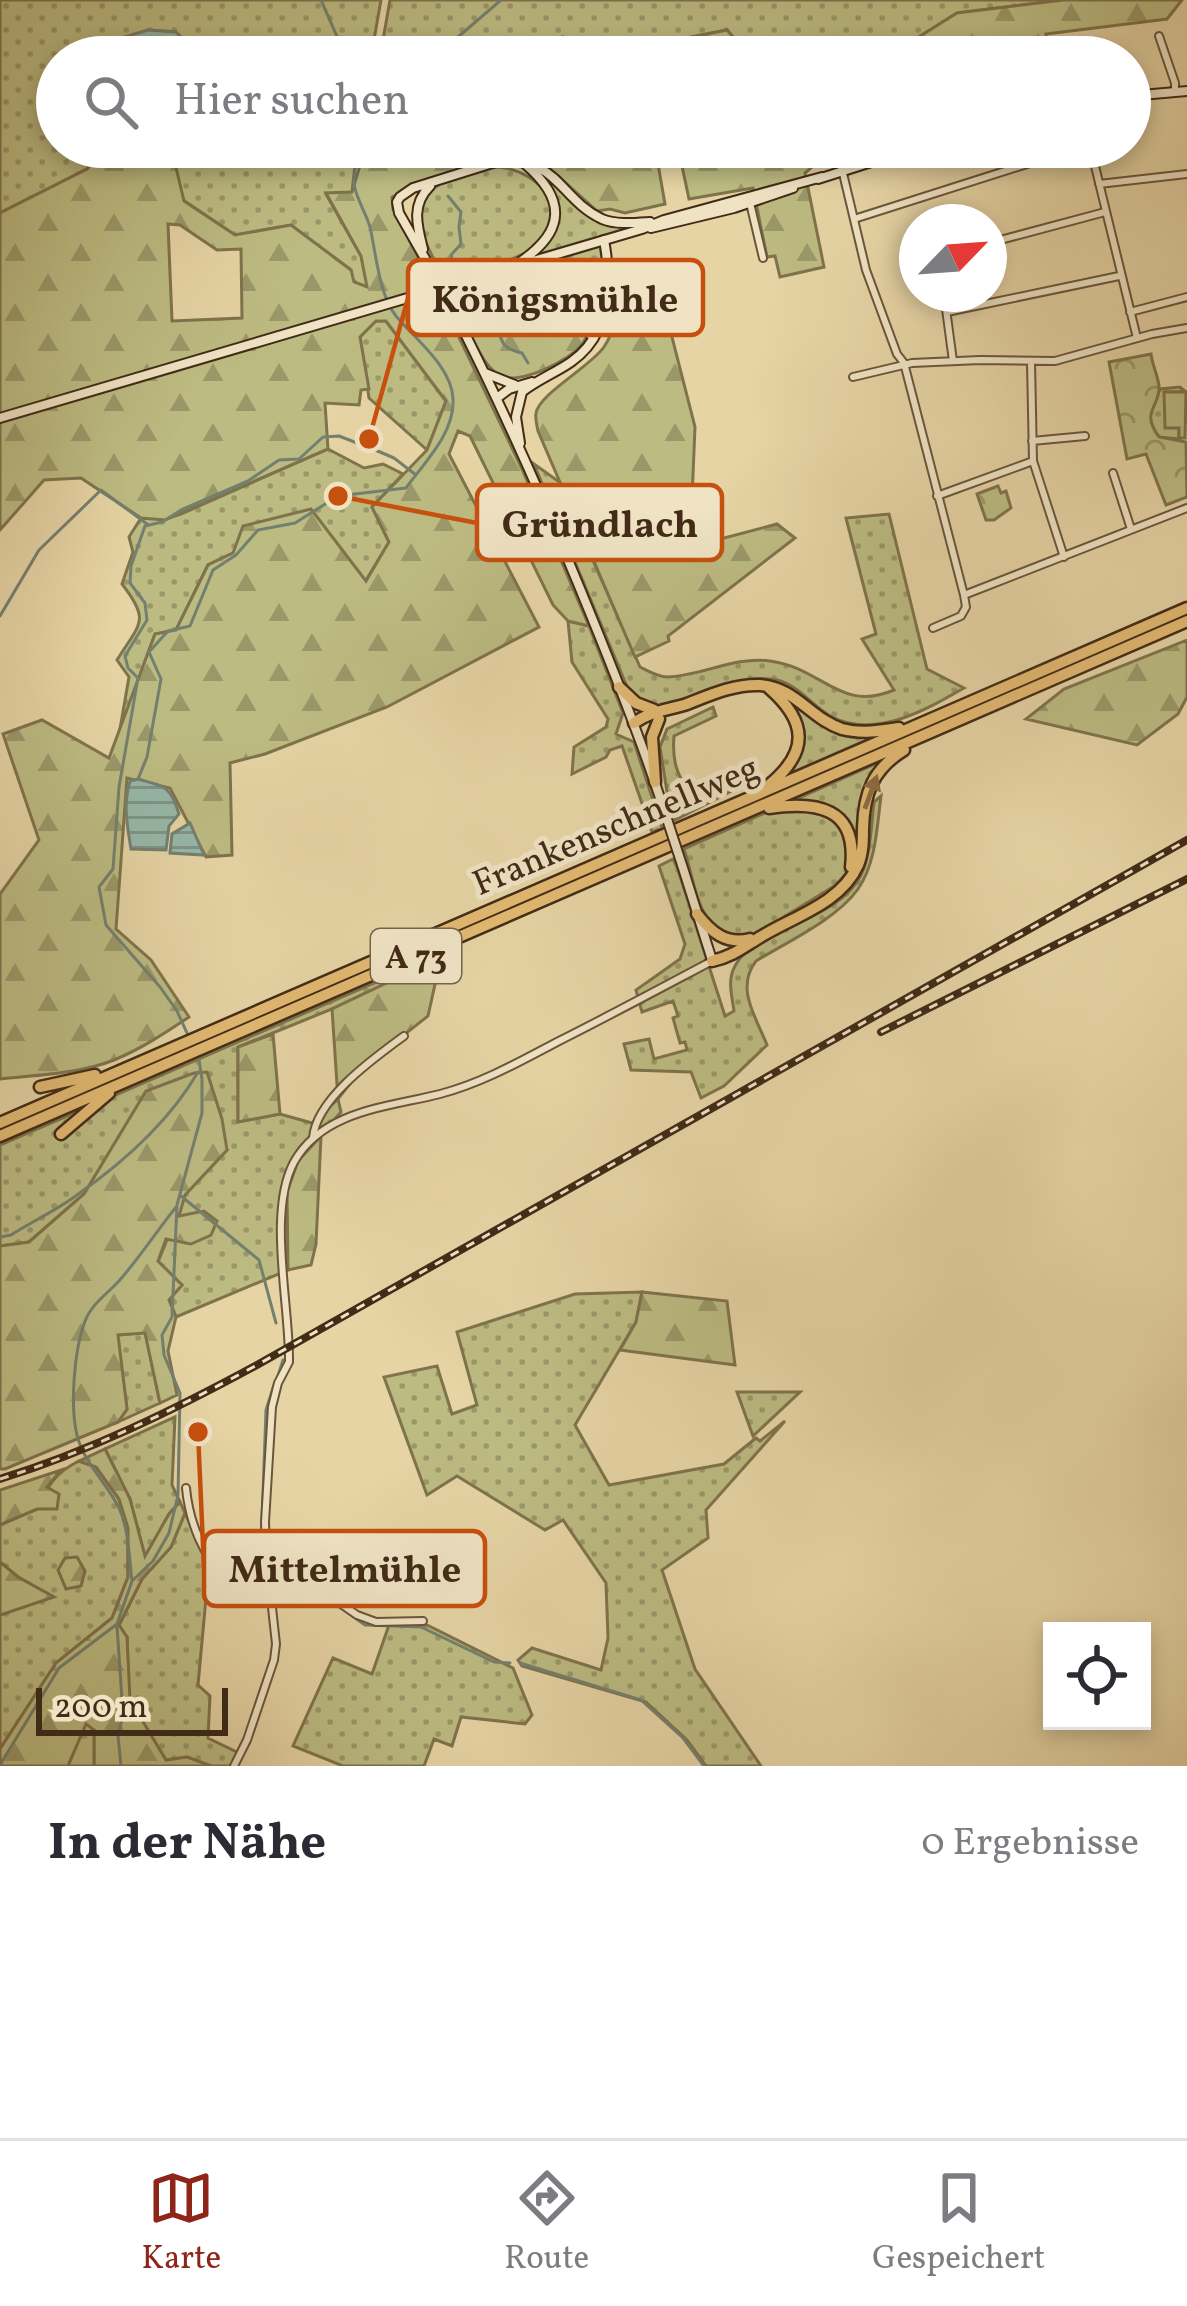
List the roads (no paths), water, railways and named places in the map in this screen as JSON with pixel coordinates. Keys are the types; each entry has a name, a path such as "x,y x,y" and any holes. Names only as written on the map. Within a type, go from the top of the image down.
{"highway":[{"name":"Frankenschnellweg","path":"0,1136 127,1074 1187,608"},
{"name":"Frankenschnellweg","path":"0,1123 748,812 1187,621"},
{"path":"619,686 658,715"},
{"path":"634,725 740,686 785,691 840,728 875,732 920,724"},
{"path":"759,794 789,768 799,742 794,715 767,686"},
{"path":"655,782 652,737 658,715"},
{"path":"712,959 735,953 821,903 848,880 862,852 866,794 874,778 896,756 936,731"},
{"path":"748,812 812,805 833,814 851,846 848,880"},
{"path":"698,914 720,937 737,942"},
{"path":"712,959 737,942 759,937"},
{"path":"40,1087 127,1074"},
{"path":"62,1134 127,1074"}],"main road":[{"path":"1151,94 1187,91"},
{"path":"473,168 404,193 397,202 399,213 452,308 524,459 634,725 712,959"},
{"path":"508,269 538,250 554,220 548,186 528,168"},
{"path":"541,168 600,218 658,222"},
{"path":"642,229 666,226 852,168"},
{"path":"424,256 417,206 434,183"},
{"path":"0,418 658,222 748,200"},
{"path":"496,399 570,362 590,342 604,316 608,293 604,240"},
{"path":"508,269 546,269 576,279 592,300 595,315 590,342"},
{"path":"483,372 521,388"},
{"path":"521,388 516,417 524,459"}],"street":[{"path":"1159,36 1175,92"},
{"path":"841,168 866,270 904,363 964,595 961,616 933,628"},
{"path":"854,219 1014,168"},
{"path":"1095,168 1137,338"},
{"path":"1099,184 1187,174"},
{"path":"748,200 763,258"},
{"path":"1007,238 1105,212"},
{"path":"1007,300 1120,276"},
{"path":"1130,312 1187,297"},
{"path":"947,312 953,361"},
{"path":"853,377 904,363 1068,359 1187,328"},
{"path":"1030,362 1034,461 1064,557"},
{"path":"1032,441 1085,436"},
{"path":"938,496 1034,461"},
{"path":"1113,473 1131,529"},
{"path":"964,595 1187,508"},
{"path":"234,1766 247,1740 276,1644 265,1522 272,1407 289,1362 282,1209 294,1162 313,1138 333,1124 487,1079 712,959"},
{"path":"313,1138 314,1127 336,1095 366,1064 404,1036"},
{"path":"186,1488 192,1522 221,1574 234,1581 310,1581 357,1615 376,1622 423,1621"},
{"path":"310,1581 363,1550"}],"waterway":[{"path":"321,0 337,36"},
{"path":"459,36 501,0"},
{"path":"138,779 147,757 161,679 149,652 168,631 190,626 213,570 236,555 258,530 295,523 338,496 406,488 449,424 453,399 446,376 390,307 354,184 355,168"},
{"path":"448,196 461,212 461,244 451,255 454,265"},
{"path":"469,296 492,318 504,344 522,353 528,363"},
{"path":"187,1033 160,987 106,925 99,887 113,869 119,787 138,678 125,656 147,620 145,603 130,583 131,566 145,526 248,481 279,460 299,459 323,437 339,436 357,443"},
{"path":"373,449 416,475"},
{"path":"0,616 39,550 101,490 147,524"},
{"path":"0,1765 59,1668 117,1624 132,1581 153,1561 169,1533 178,1495 180,1393 164,1355 162,1335 172,1317 177,1205 202,1113 199,1060"},
{"path":"0,1237 61,1206 112,1169 159,1124 198,1072"},
{"path":"181,1196 259,1260 276,1323"},
{"path":"132,1581 122,1516 77,1435 76,1364 90,1311 176,1207"},
{"path":"278,1376 283,1360"},
{"path":"261,1549 266,1410 274,1385"},
{"path":"260,1571 261,1555"},
{"path":"278,1584 307,1585"},
{"path":"320,1593 365,1625 421,1627 494,1662 510,1663"},
{"path":"117,1626 121,1766"},
{"path":"520,1663 641,1700 683,1738 704,1766"}],"railway":[{"path":"0,1479 131,1428 257,1365 1187,840"},
{"path":"881,1032 1187,879"}],"place":[{"name":"Königsmühle","path":"369,439"},
{"name":"Gründlach","path":"338,496"},
{"name":"Mittelmühle","path":"198,1432"}]}
